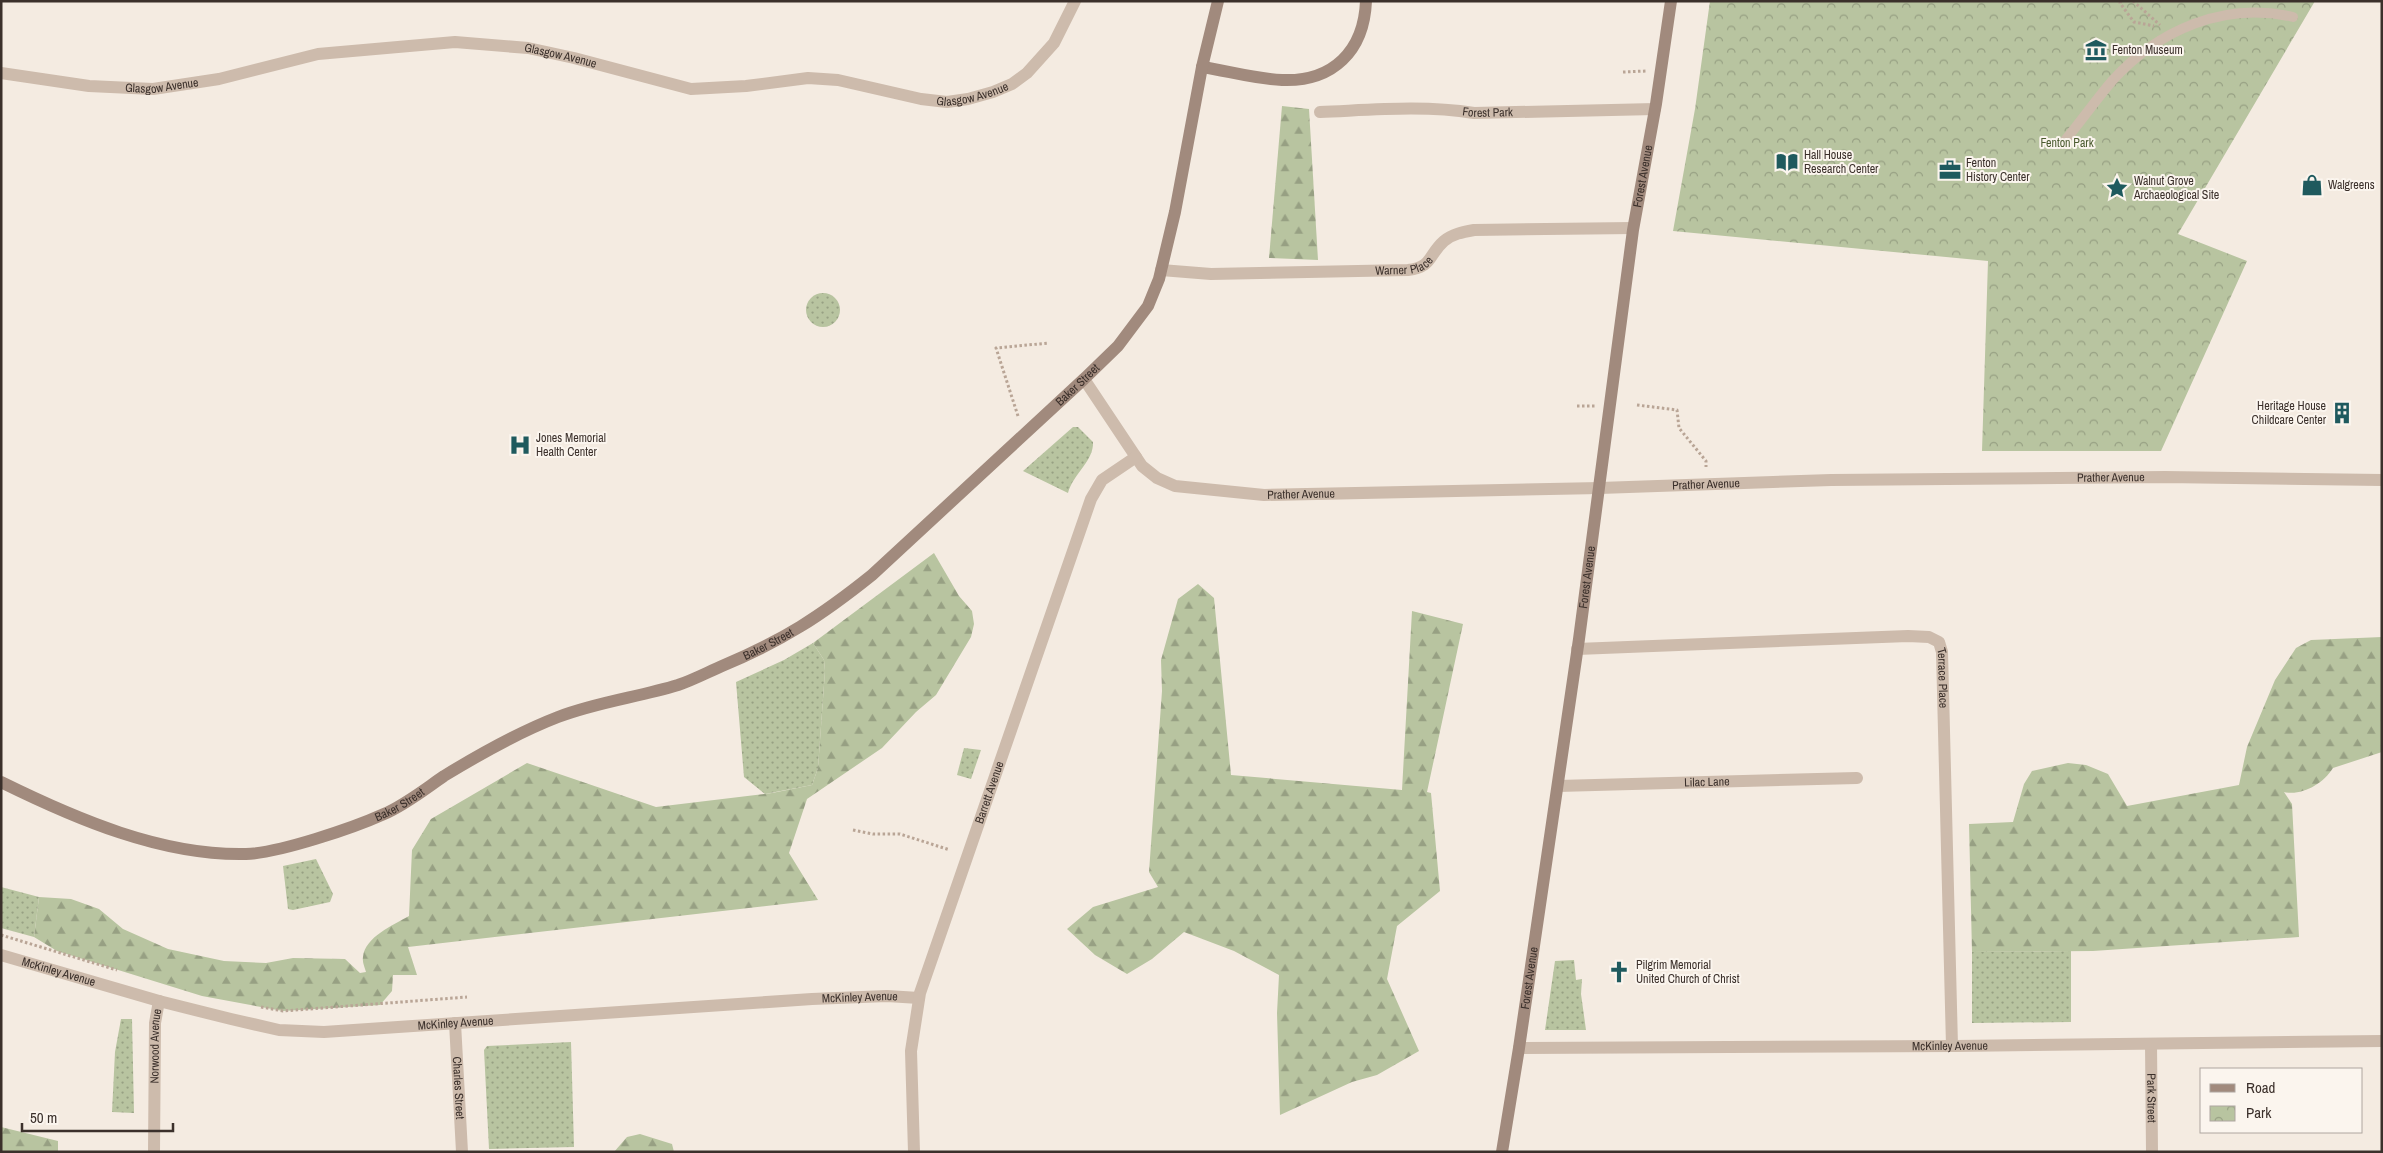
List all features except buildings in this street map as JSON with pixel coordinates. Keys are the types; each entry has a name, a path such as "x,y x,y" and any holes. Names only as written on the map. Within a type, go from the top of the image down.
{"street":[{"name":"Glasgow Avenue","path":"1,74 89,86 153,89 219,79 318,54 455,42 528,48 574,58 691,89 746,86 808,78 838,80 921,99 947,102 968,99 993,92 1012,84 1027,73 1054,43 1075,1"},
{"name":"Baker Street","path":"1,782 33,798 104,826 179,848 209,853 249,854 287,846 339,831 385,814 457,768 559,716 680,684 766,647 800,628 872,575 1084,379 1118,346 1148,306 1161,270 1176,212 1202,67 1218,1"},
{"path":"1202,67 1283,80 1309,77 1323,73 1345,60 1364,24 1366,1"},
{"name":"Forest Avenue","path":"1502,1152 1578,649 1633,228 1655,109 1671,1"},
{"name":"Forest Park","path":"1320,112 1423,108 1449,109 1474,113 1655,109"},
{"name":"Warner Place","path":"1161,270 1211,274 1408,270 1421,268 1427,264 1445,240 1458,233 1474,230 1633,228"},
{"name":"Prather Avenue","path":"1084,379 1142,466 1157,478 1175,486 1264,495 1600,488 1831,480 2185,477 2382,480"},
{"name":"Barrett Avenue","path":"914,1152 911,1051 919,998 1091,499 1102,480 1136,457"},
{"name":"Terrace Place","path":"1578,649 1908,636 1929,636 1939,642 1942,652 1947,797 1952,1046"},
{"name":"Lilac Lane","path":"1558,786 1857,778"},
{"name":"McKinley Avenue","path":"1,955 159,1001 279,1030 324,1032 812,999 887,996 919,998"},
{"name":"Norwood Avenue","path":"154,1152 155,1022 159,1001"},
{"name":"Charles Street","path":"455,1023 462,1152"},
{"name":"McKinley Avenue","path":"1519,1048 1952,1046 2382,1041"},
{"name":"Park Street","path":"2151,1044 2152,1152"}],"lane":[{"path":"2062,144 2112,81 2147,49 2169,35 2208,18 2225,15 2262,12 2293,17"}],"path":[{"path":"2121,1 2120,3 2134,22 2149,26 2160,25 2133,1"},
{"path":"1623,72 1650,71"},
{"path":"1018,416 996,348 1049,343"},
{"path":"1637,405 1677,410 1679,428 1706,461 1706,467"},
{"path":"1577,406 1598,406"},
{"path":"853,830 873,834 900,834 950,850"},
{"path":"1,935 120,971"},
{"path":"256,1006 283,1011 467,997"}],"green space":[{"name":"Fenton Park","path":"1710,1 2315,1 2178,234 2247,261 2161,451 1982,451 1988,261 1673,231 1695,109"},
{"path":"1282,106 1309,109 1318,260 1269,258"},
{"path":"823,293 830,294 835,298 839,303 839,317 835,322 830,326 823,327 816,326 811,322 807,317 806,310 807,303 811,298 816,294"},
{"path":"1073,427 1078,427 1093,442 1090,455 1068,493 1023,471"},
{"path":"934,553 959,596 972,611 974,624 971,637 936,695 916,712 882,748 807,799 789,853 818,900 408,947 417,975 393,975 392,991 380,1005 283,1011 202,996 57,951 34,937 39,897 71,899 99,909 123,929 168,949 224,961 266,963 293,958 345,959 360,973 366,972 363,959 369,943 381,932 409,916 412,850 431,819 527,763 656,807 772,793 812,785 818,768 825,671 824,660 813,643"},
{"path":"1198,584 1214,598 1231,775 1402,790 1412,611 1463,624 1427,792 1431,793 1440,891 1397,926 1387,979 1419,1051 1377,1075 1352,1082 1280,1115 1277,1013 1279,975 1234,951 1184,932 1152,959 1127,974 1095,955 1067,929 1093,907 1158,887 1149,872 1162,691 1161,660 1178,599"},
{"path":"2382,637 2382,752 2333,768 2324,779 2312,788 2291,793 2284,792 2292,804 2299,937 2093,951 1972,952 1969,824 2013,822 2024,784 2032,771 2068,763 2086,765 2108,774 2127,806 2239,785 2247,747 2275,680 2296,648 2311,640"},
{"path":"813,643 824,660 825,671 818,768 812,785 765,794 744,777 736,682 784,660"},
{"path":"964,748 981,750 971,779 957,775"},
{"path":"316,859 333,894 330,902 293,910 288,909 283,866"},
{"path":"1,887 39,897 34,937 1,928"},
{"path":"2071,951 2071,1022 1972,1023 1972,952"},
{"path":"1574,960 1576,980 1582,979 1581,994 1586,1030 1545,1030 1555,961"},
{"path":"121,1019 132,1019 134,1113 112,1112 115,1052"},
{"path":"571,1042 574,1147 489,1149 484,1050 487,1046"},
{"path":"1,1127 58,1141 58,1152 1,1152"},
{"path":"640,1134 672,1144 674,1152 614,1152 627,1137"}],"place":[{"name":"Fenton Museum","path":"2096,50"},
{"name":"Hall House Research Center","path":"1787,162"},
{"name":"Fenton History Center","path":"1950,170"},
{"name":"Walgreens","path":"2312,185"},
{"name":"Walnut Grove Archaeological Site","path":"2117,188"},
{"name":"Heritage House Childcare Center","path":"2342,413"},
{"name":"Jones Memorial Health Center","path":"520,445"},
{"name":"Pilgrim Memorial United Church of Christ","path":"1619,972"}]}
